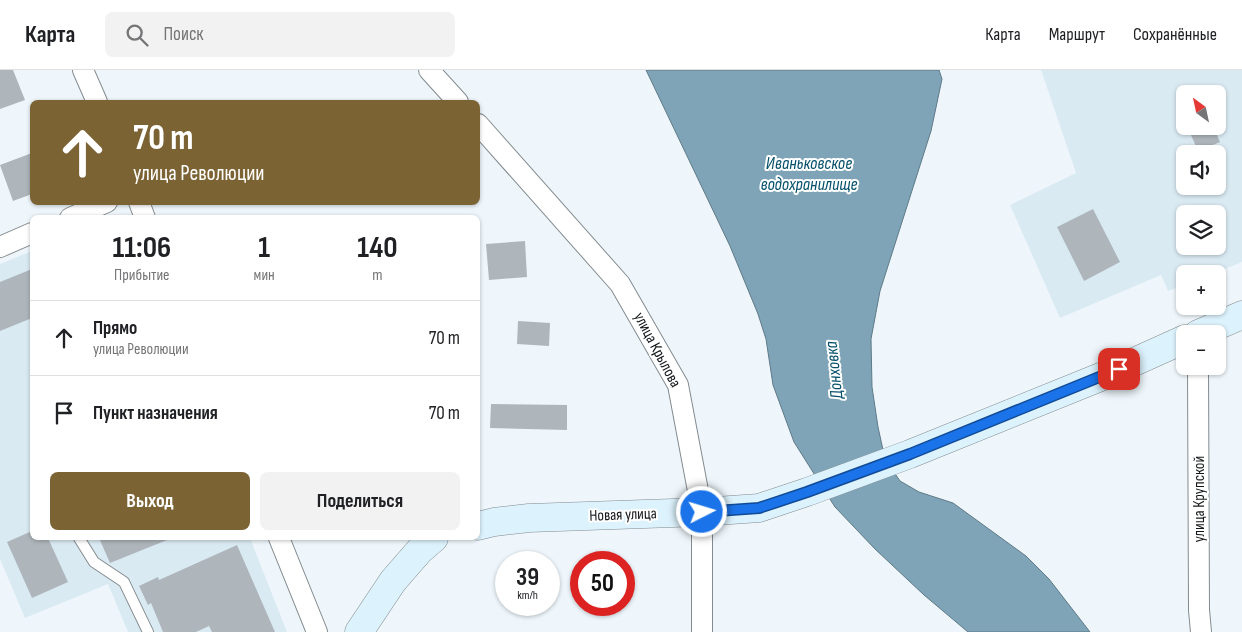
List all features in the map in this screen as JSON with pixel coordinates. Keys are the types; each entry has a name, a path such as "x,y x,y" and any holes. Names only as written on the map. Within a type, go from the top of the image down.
{"main road":[{"path":"1219,325 1242,315"},
{"name":"Новая улица","path":"480,526 529,518 702,512 759,508 910,454 1103,376 1176,344"},
{"path":"359,632 392,581 432,540"}],"street":[{"path":"83,70 96,100"},
{"path":"429,70 456,100"},
{"name":"улица Крылова","path":"480,126 620,284 678,385 702,512 702,632"},
{"path":"77,215 99,205"},
{"path":"0,246 30,234"},
{"name":"улица Крупской","path":"1198,375 1199,610 1201,632"},
{"path":"280,540 317,632"}],"lane":[{"path":"80,540 94,562 124,582 148,632"}],"shaded area":[{"path":"1041,70 1242,70 1242,262 1226,269 1226,265 1176,265 1176,288 1168,291 1161,275 1060,318 1010,205 1076,173"},
{"path":"30,252 30,540 251,540 287,632 128,632 108,584 25,618 0,559 0,264"}],"water":[{"name":"Иваньковское водохранилище","path":"646,70 939,70 942,79 931,131 880,291 871,339 872,387 885,459 900,481 919,492 953,503 1026,556 1049,579 1090,632 968,632 924,595 875,549 835,507 794,442 773,385 766,339 758,314 730,246"}],"building":[{"path":"0,70 13,70 25,100 0,109"},
{"path":"1191,135 1217,135 1220,142 1213,145 1195,145"},
{"path":"30,154 30,195 13,201 0,165"},
{"path":"1093,209 1120,262 1084,281 1057,227"},
{"path":"525,241 527,277 489,280 486,244"},
{"path":"30,270 30,319 0,331 0,282"},
{"path":"518,321 550,323 549,346 517,344"},
{"path":"491,404 567,405 567,430 490,428"},
{"path":"30,532 30,540 49,540 68,582 32,598 7,542"},
{"path":"100,540 167,540 110,563"},
{"path":"237,545 275,632 212,632 209,626 196,632 163,632 151,603 148,605 139,586 158,577 159,580"}],"route":[{"path":"702,512 759,508 807,492 910,454 1119,369"}],"water label":[{"name":"Донховка","path":"834,370"}]}
